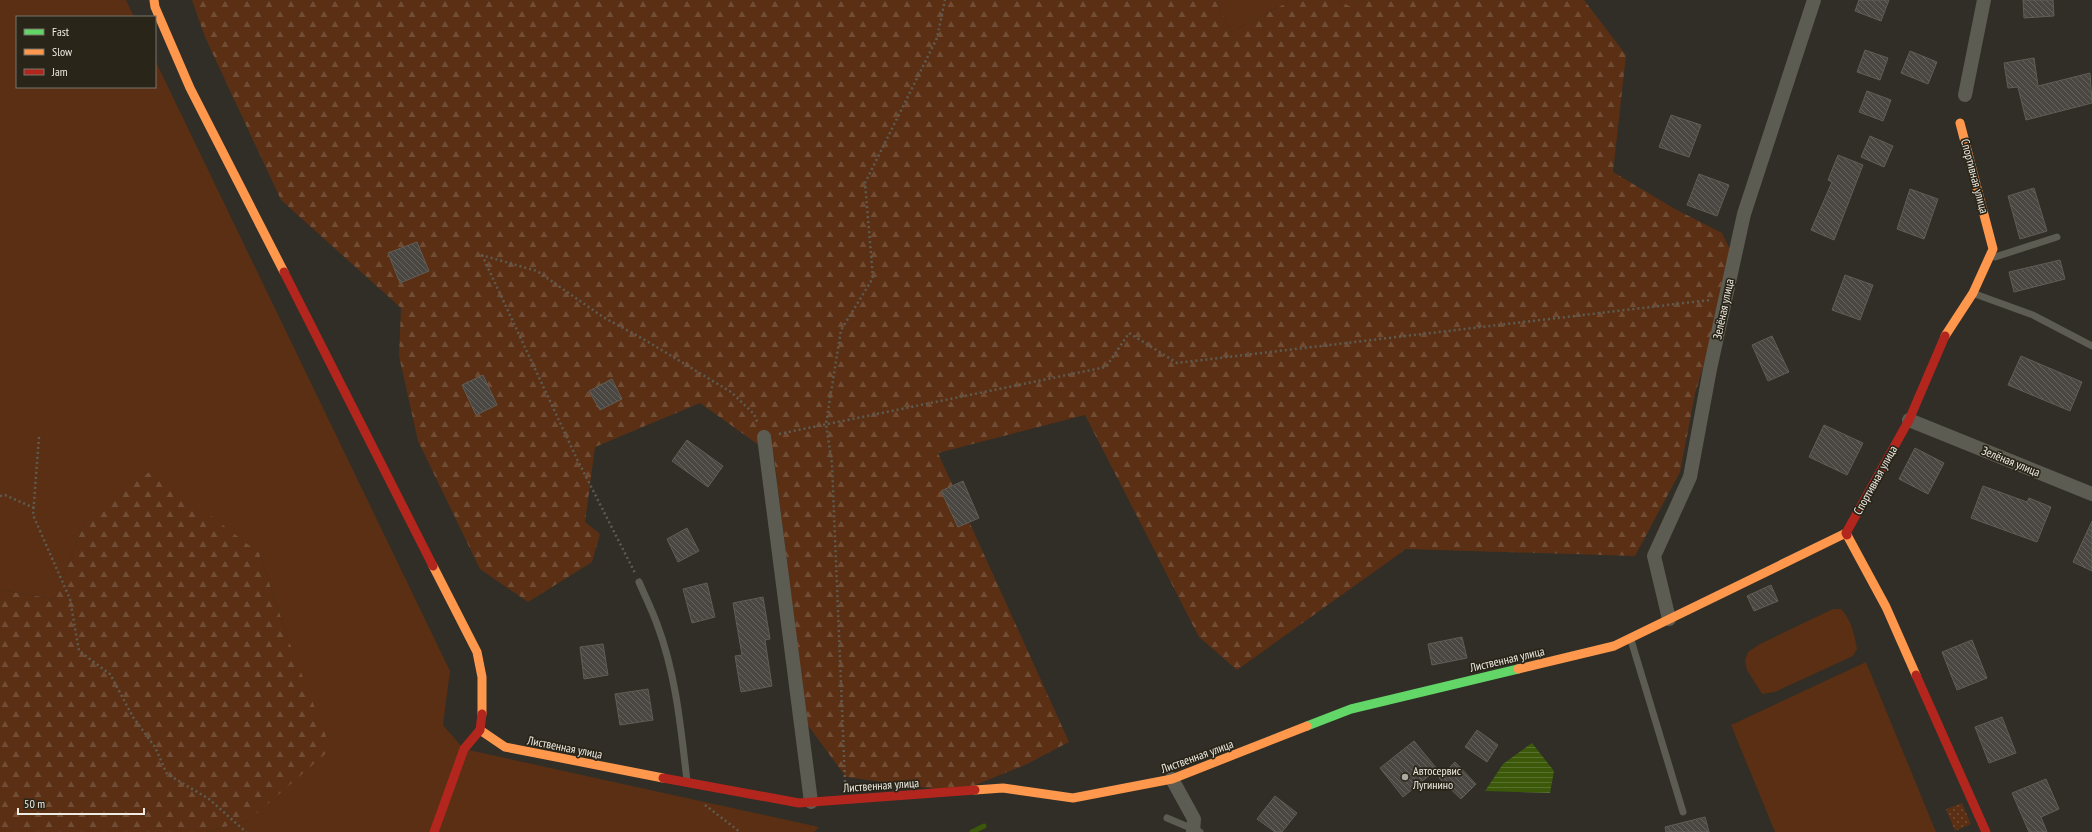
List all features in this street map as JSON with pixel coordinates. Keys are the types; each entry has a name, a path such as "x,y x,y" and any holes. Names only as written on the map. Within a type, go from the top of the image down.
{"street":[{"path":"154,0 155,7 190,88 476,652 482,677 483,699 480,730 464,749 434,832"},
{"name":"Зелёная улица","path":"1669,619 1654,556 1690,477 1744,214 1814,0"},
{"path":"1965,96 1984,0"},
{"name":"Спортивная улица","path":"1846,533 1909,420 1948,329 1973,293 1993,248 1960,123"},
{"name":"Зелёная улица","path":"1909,420 2092,494"},
{"path":"764,437 811,802"},
{"path":"1846,533 1886,607 1986,832"},
{"name":"Лиственная улица","path":"480,730 505,747 687,783 799,803 1003,788 1073,798 1172,779 1351,709 1614,646 1630,638 1646,627 1669,619 1846,533"},
{"path":"1172,779 1194,818 1196,831"}],"lane":[{"path":"1989,258 2057,237"},
{"path":"1973,293 2033,315 2092,346"},
{"path":"639,582 658,626 672,677 682,738 687,783"},
{"path":"1630,638 1683,812"},
{"path":"1167,818 1196,831"}],"path":[{"path":"845,800 832,464 826,424 841,330 873,278 865,183 937,38 945,0"},
{"path":"639,582 576,457 481,255 537,271 603,317 645,340 731,392 754,414 764,437 1106,367 1129,333 1177,363 1726,298"},
{"path":"38,437 33,514 70,599 79,651 110,674 133,717 155,747 167,774 209,799 246,832"},
{"path":"0,496 5,495 34,508"},
{"path":"687,783 709,810 740,832"}],"green space":[{"path":"0,0 126,0 134,16 16,16 16,88 156,88 156,62 450,671 443,725 464,749 819,827 814,832 207,832 249,820 290,644 259,553 87,516 54,599 0,590"},
{"path":"192,0 1215,0 1231,32 1292,0 1339,0 1349,6 1361,0 1584,0 1626,55 1613,172 1675,209 1722,233 1738,266 1717,319 1695,394 1680,472 1635,556 1406,549 1237,670 1199,637 1085,415 938,453 1069,742 1025,765 958,792 846,777 807,724 774,456 700,403 595,447 585,522 600,534 592,562 528,602 480,569 418,441 399,356 401,308 281,200 205,37"},
{"path":"1215,0 1292,0 1231,32"},
{"path":"1339,0 1361,0 1349,7"},
{"path":"152,470 259,553 290,644 331,749 249,820 207,832 0,832 0,590 54,599 87,516"},
{"path":"1833,609 1841,609 1850,623 1854,633 1857,649 1853,656 1775,692 1762,694 1747,670 1745,661 1748,652 1760,644"},
{"path":"1866,662 1936,832 1775,832 1731,725"},
{"path":"1962,803 1971,824 1955,831 1946,809"}],"shaded area":[{"path":"1532,743 1554,771 1550,793 1485,791 1503,764"}],"building":[{"path":"1859,0 1889,0 1881,21 1855,11"},
{"path":"2023,0 2053,0 2054,16 2024,18"},
{"path":"1865,50 1888,58 1880,80 1857,72"},
{"path":"1910,51 1937,62 1928,84 1901,73"},
{"path":"2034,58 2038,86 2090,73 2092,103 2026,120 2018,87 2008,88 2004,63"},
{"path":"1867,91 1891,100 1883,121 1859,112"},
{"path":"1671,115 1701,125 1689,157 1659,147"},
{"path":"1870,136 1893,146 1884,167 1861,157"},
{"path":"1838,155 1863,165 1834,240 1811,230 1832,182 1828,180"},
{"path":"1699,174 1729,185 1717,216 1687,205"},
{"path":"2034,188 2047,231 2020,239 2008,196"},
{"path":"1910,189 1938,199 1924,239 1897,229"},
{"path":"417,242 429,271 400,283 388,253"},
{"path":"2060,260 2065,279 2014,292 2009,272"},
{"path":"1845,275 1873,285 1860,320 1832,310"},
{"path":"1772,336 1789,372 1768,381 1752,345"},
{"path":"2021,356 2082,382 2070,411 2008,385"},
{"path":"483,375 497,405 476,415 462,385"},
{"path":"612,379 622,399 600,410 589,391"},
{"path":"1824,425 1863,443 1847,475 1809,457"},
{"path":"687,440 723,466 708,487 672,461"},
{"path":"1915,448 1944,463 1928,494 1899,479"},
{"path":"963,481 979,518 958,527 941,491"},
{"path":"1983,486 2027,502 2029,498 2051,507 2037,542 1971,518"},
{"path":"2092,521 2092,571 2073,562"},
{"path":"687,528 699,551 678,562 667,539"},
{"path":"707,583 715,617 692,623 683,589"},
{"path":"1771,585 1778,601 1754,611 1747,596"},
{"path":"763,597 770,639 765,640 772,686 741,692 735,656 742,655 733,603"},
{"path":"1462,637 1467,658 1432,665 1428,644"},
{"path":"1972,640 1987,678 1957,690 1942,652"},
{"path":"603,644 608,675 584,679 580,647"},
{"path":"648,689 653,720 620,725 615,694"},
{"path":"2002,717 2016,753 1989,763 1975,727"},
{"path":"1477,730 1498,745 1487,762 1465,747"},
{"path":"1414,741 1437,769 1403,797 1380,768"},
{"path":"1455,762 1476,784 1461,799 1439,778"},
{"path":"2046,779 2059,809 2041,817 2047,832 2029,832 2012,793"},
{"path":"1275,796 1297,813 1282,832 1275,832 1257,819"},
{"path":"1705,817 1709,832 1666,832 1665,827"}],"waterway":[{"path":"972,832 984,826"}],"traffic: fast":[{"path":"1307,726 1351,709 1518,669"}],"traffic: slow":[{"path":"154,0 155,7 190,88 284,272"},
{"path":"1945,336 1973,293 1993,249 1960,123"},
{"path":"1518,669 1614,646 1846,533"},
{"path":"1847,535 1886,607 1916,675"},
{"path":"433,566 477,652 482,677 482,714"},
{"path":"975,790 1003,788 1073,798 1172,779 1307,726"},
{"path":"480,730 505,747 663,778"}],"traffic: jam":[{"path":"284,272 433,566"},
{"path":"1847,535 1846,533 1909,420 1945,336"},
{"path":"1916,675 1986,832"},
{"path":"434,832 464,749 480,730 482,714"},
{"path":"663,778 799,803 975,790"}],"place":[{"name":"Автосервис Лугинино","path":"1405,777"}]}
